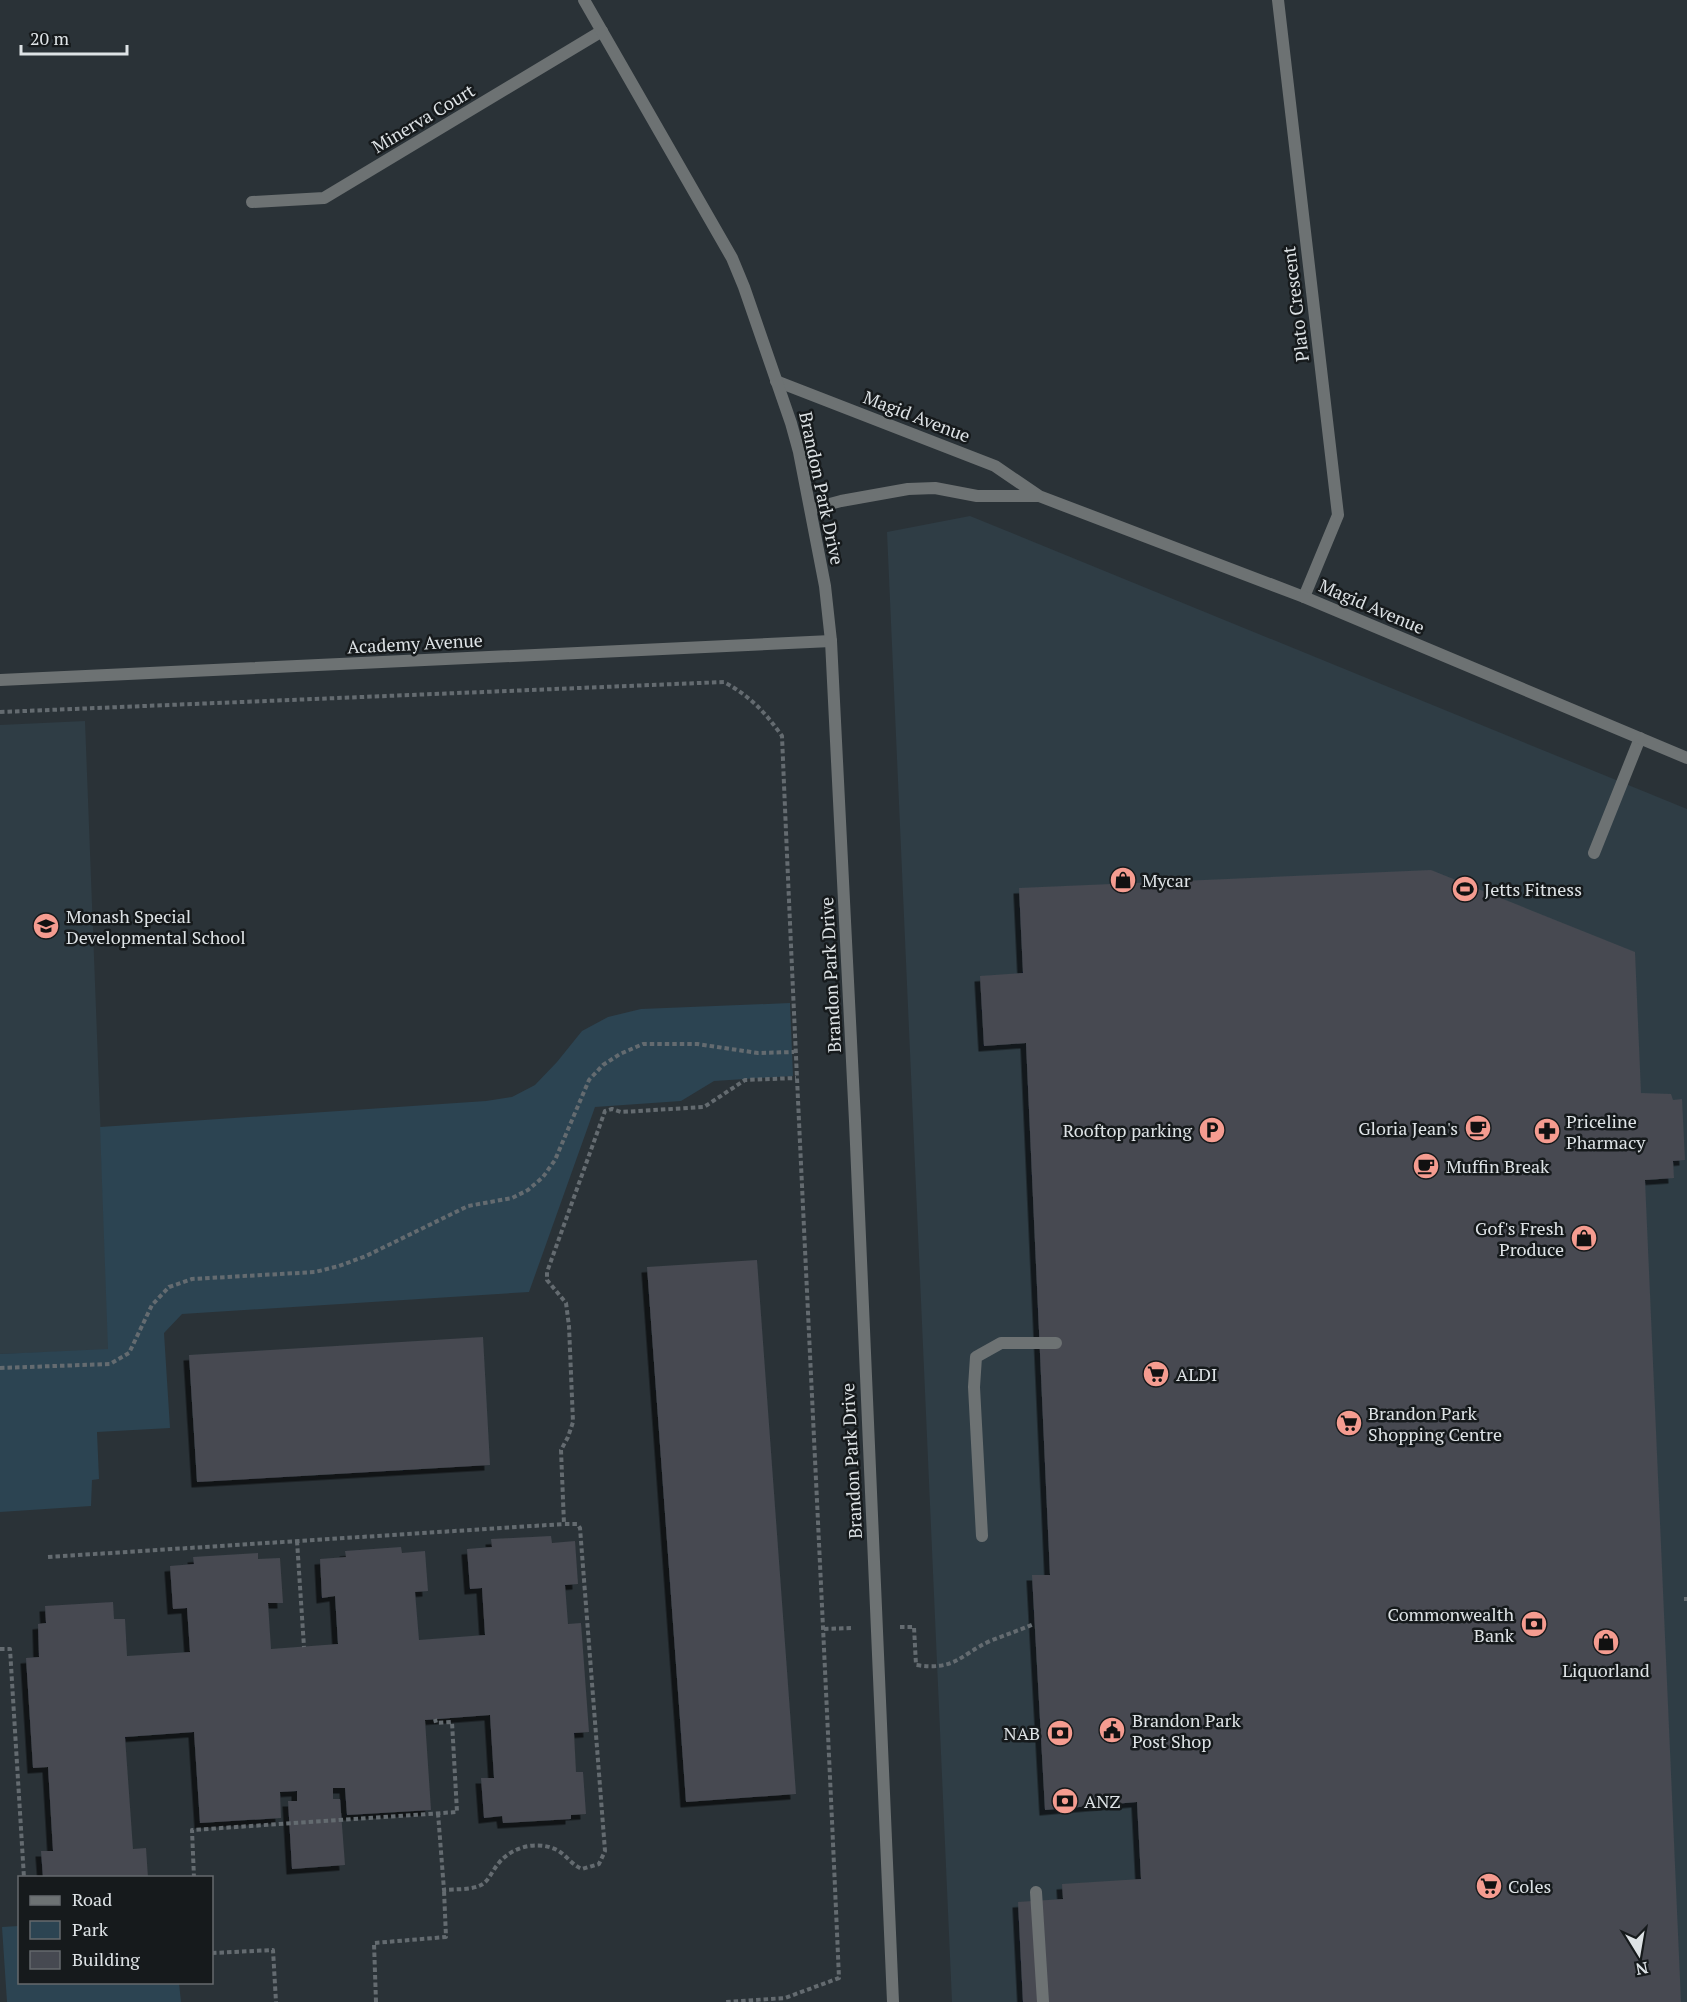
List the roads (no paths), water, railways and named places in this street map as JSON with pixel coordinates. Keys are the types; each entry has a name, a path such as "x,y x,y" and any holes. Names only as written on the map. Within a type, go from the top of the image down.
{"street":[{"name":"Brandon Park Drive","path":"584,0 732,258 755,316 791,423 811,509 825,586 831,641 893,2002"},
{"name":"Plato Crescent","path":"1278,0 1338,515 1304,597"},
{"name":"Minerva Court","path":"252,202 324,198 602,31"},
{"name":"Magid Avenue","path":"776,381 995,466 1039,496 1304,597 1687,758"},
{"name":"Magid Avenue","path":"811,509 908,489 935,488 977,496 1039,496"},
{"name":"Academy Avenue","path":"0,680 831,641"},
{"path":"1594,852 1640,738"},
{"path":"982,1536 974,1387 976,1357 1001,1343 1056,1343"},
{"path":"1036,1892 1042,2002"}],"place":[{"name":"Mycar","path":"1123,880"},
{"name":"Jetts Fitness","path":"1465,889"},
{"name":"Monash Special Developmental School","path":"46,926"},
{"name":"Gloria Jean's","path":"1478,1128"},
{"name":"Rooftop parking","path":"1212,1130"},
{"name":"Priceline Pharmacy","path":"1547,1131"},
{"name":"Muffin Break","path":"1426,1166"},
{"name":"Gof's Fresh Produce","path":"1584,1238"},
{"name":"ALDI","path":"1156,1374"},
{"name":"Brandon Park Shopping Centre","path":"1349,1423"},
{"name":"Commonwealth Bank","path":"1534,1624"},
{"name":"Liquorland","path":"1606,1642"},
{"name":"Brandon Park Post Shop","path":"1112,1730"},
{"name":"NAB","path":"1060,1733"},
{"name":"ANZ","path":"1065,1801"},
{"name":"Coles","path":"1489,1886"}]}
